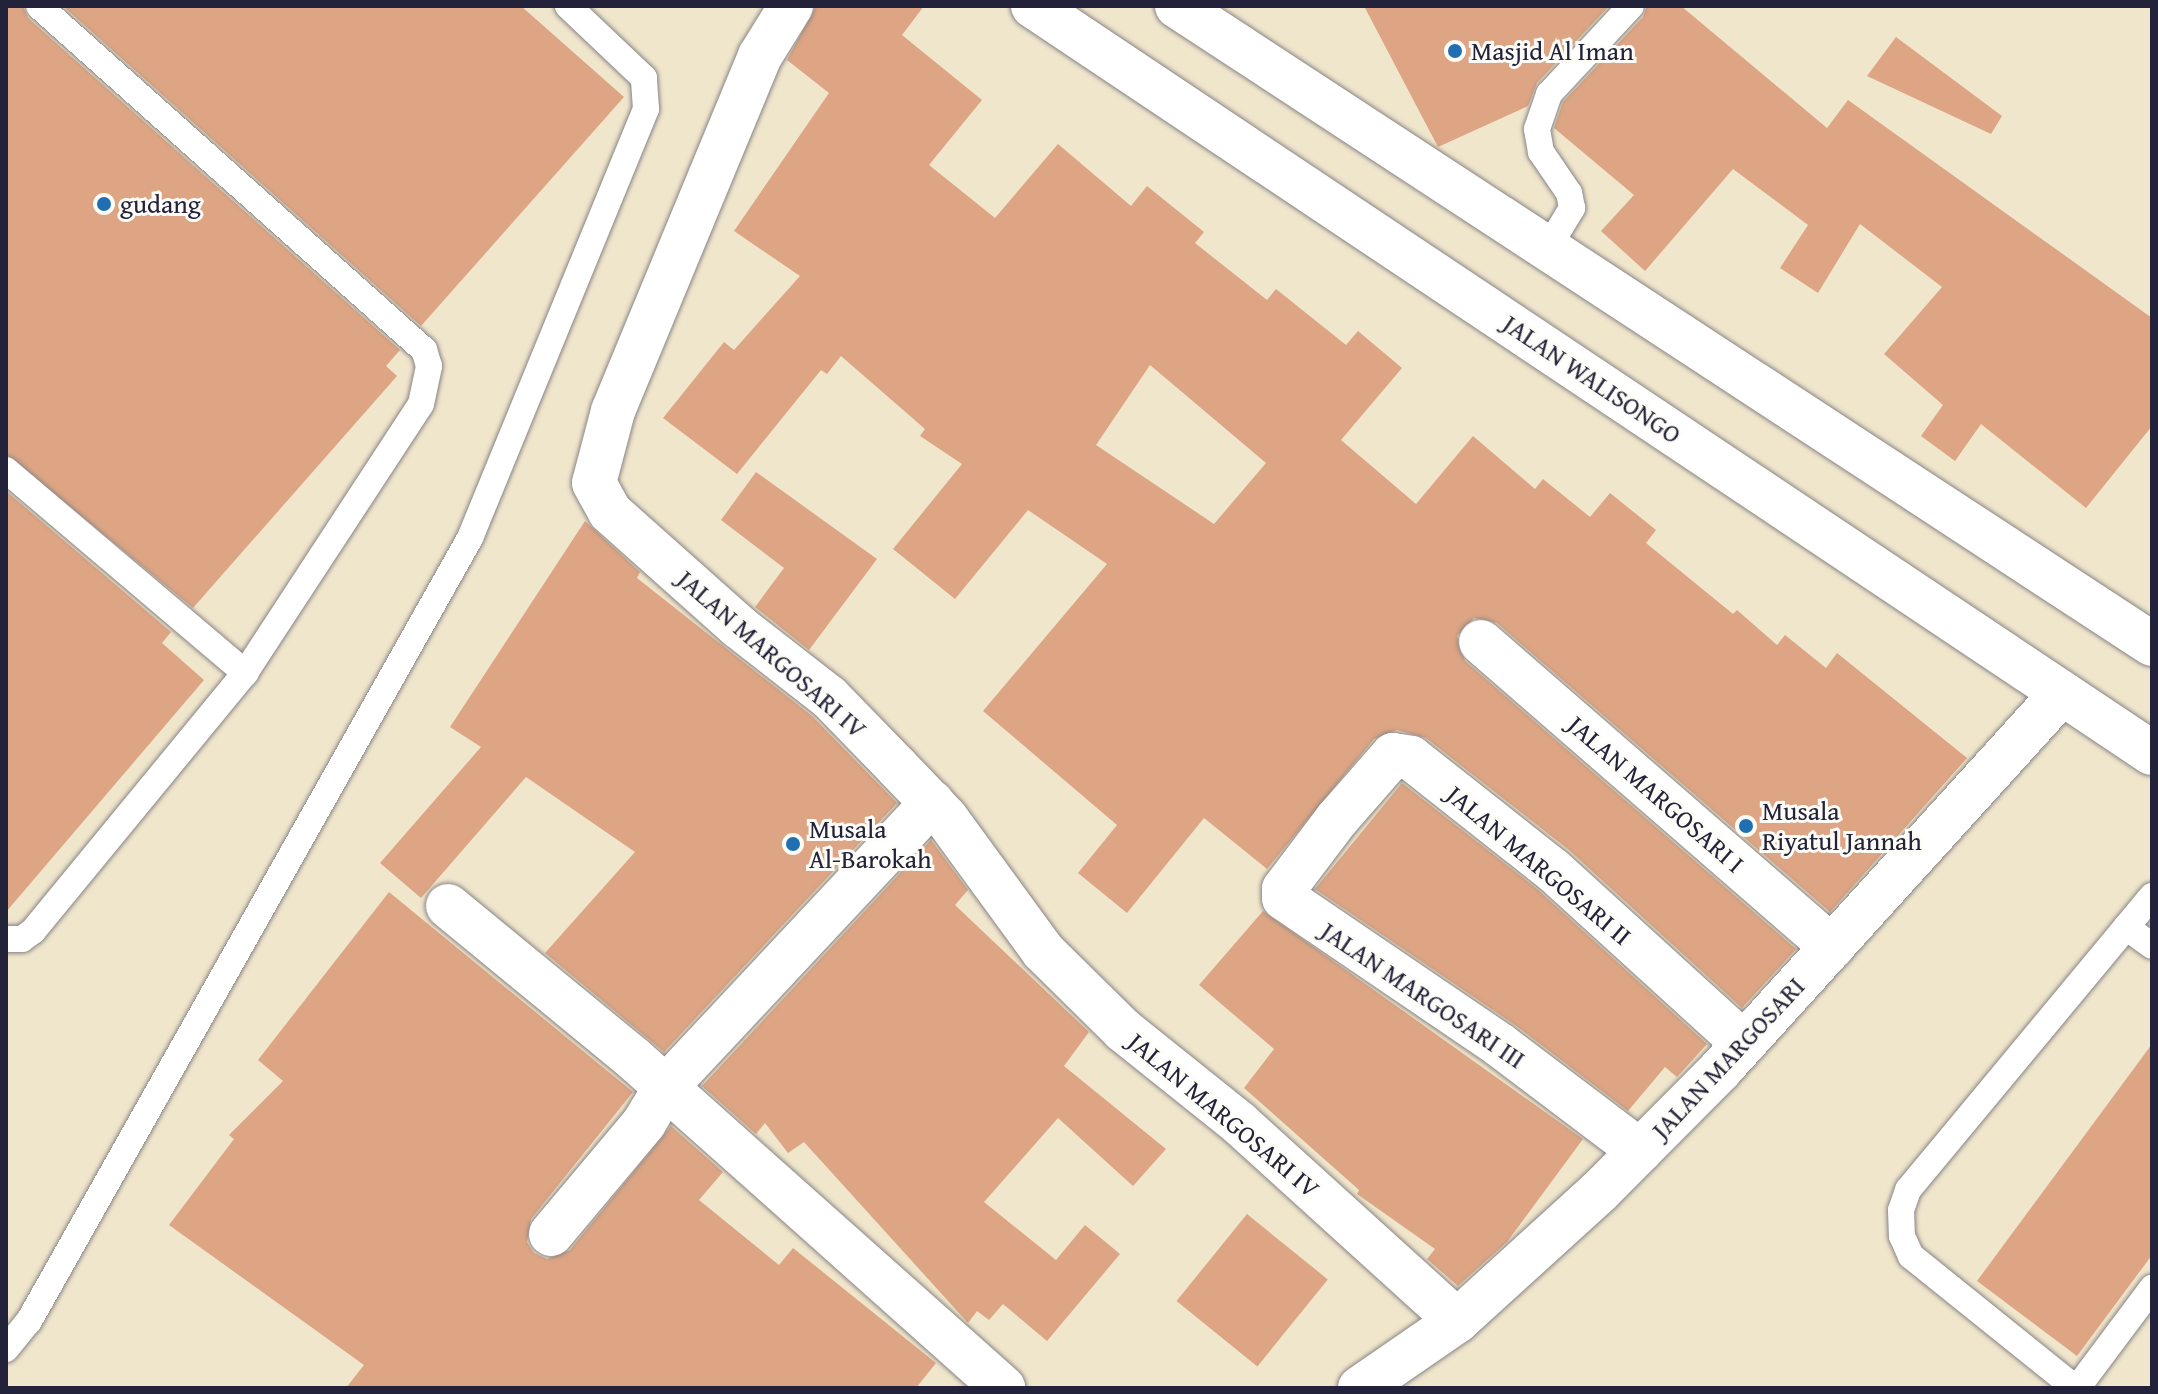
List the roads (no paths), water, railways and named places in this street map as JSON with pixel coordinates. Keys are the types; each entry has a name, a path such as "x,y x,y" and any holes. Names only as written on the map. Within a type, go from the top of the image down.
{"main road":[{"name":"JALAN MARGOSARI IV","path":"791,6 760,56 613,411 594,483 610,512 739,627 829,697 932,803 1043,951 1103,1010 1239,1123 1457,1321"},
{"name":"JALAN WALISONGO","path":"1033,6 2152,753"},
{"path":"1177,6 2152,644"},
{"name":"JALAN MARGOSARI I","path":"1481,642 1832,947"},
{"name":"JALAN MARGOSARI","path":"1360,1388 1457,1321 1640,1151 1744,1044 2062,693"},
{"name":"JALAN MARGOSARI II","path":"1337,819 1393,755 1404,754 1553,870 1744,1044"},
{"path":"551,1234 644,1123 665,1088 932,803"},
{"name":"JALAN MARGOSARI III","path":"1337,819 1284,889 1285,901 1500,1045 1640,1151"},
{"path":"448,906 665,1088 1003,1388"}],"lane":[{"path":"6,939 22,939 33,931 245,673 421,404 429,366 424,350 39,6"},
{"path":"6,1349 29,1321 470,538 646,109 644,78 568,6"},
{"path":"1548,248 1572,208 1569,193 1541,152 1537,129 1549,94 1631,6"},
{"path":"6,470 245,673"},
{"path":"2152,896 1908,1190 1901,1210 1902,1236 1911,1256 2070,1384 2081,1383 2152,1288"},
{"path":"2126,927 2152,946"}],"place":[{"name":"Masjid Al Iman","path":"1455,51"},
{"name":"gudang","path":"104,204"},
{"name":"Musala Riyatul Jannah","path":"1746,826"},
{"name":"Musala Al-Barokah","path":"793,844"}]}
